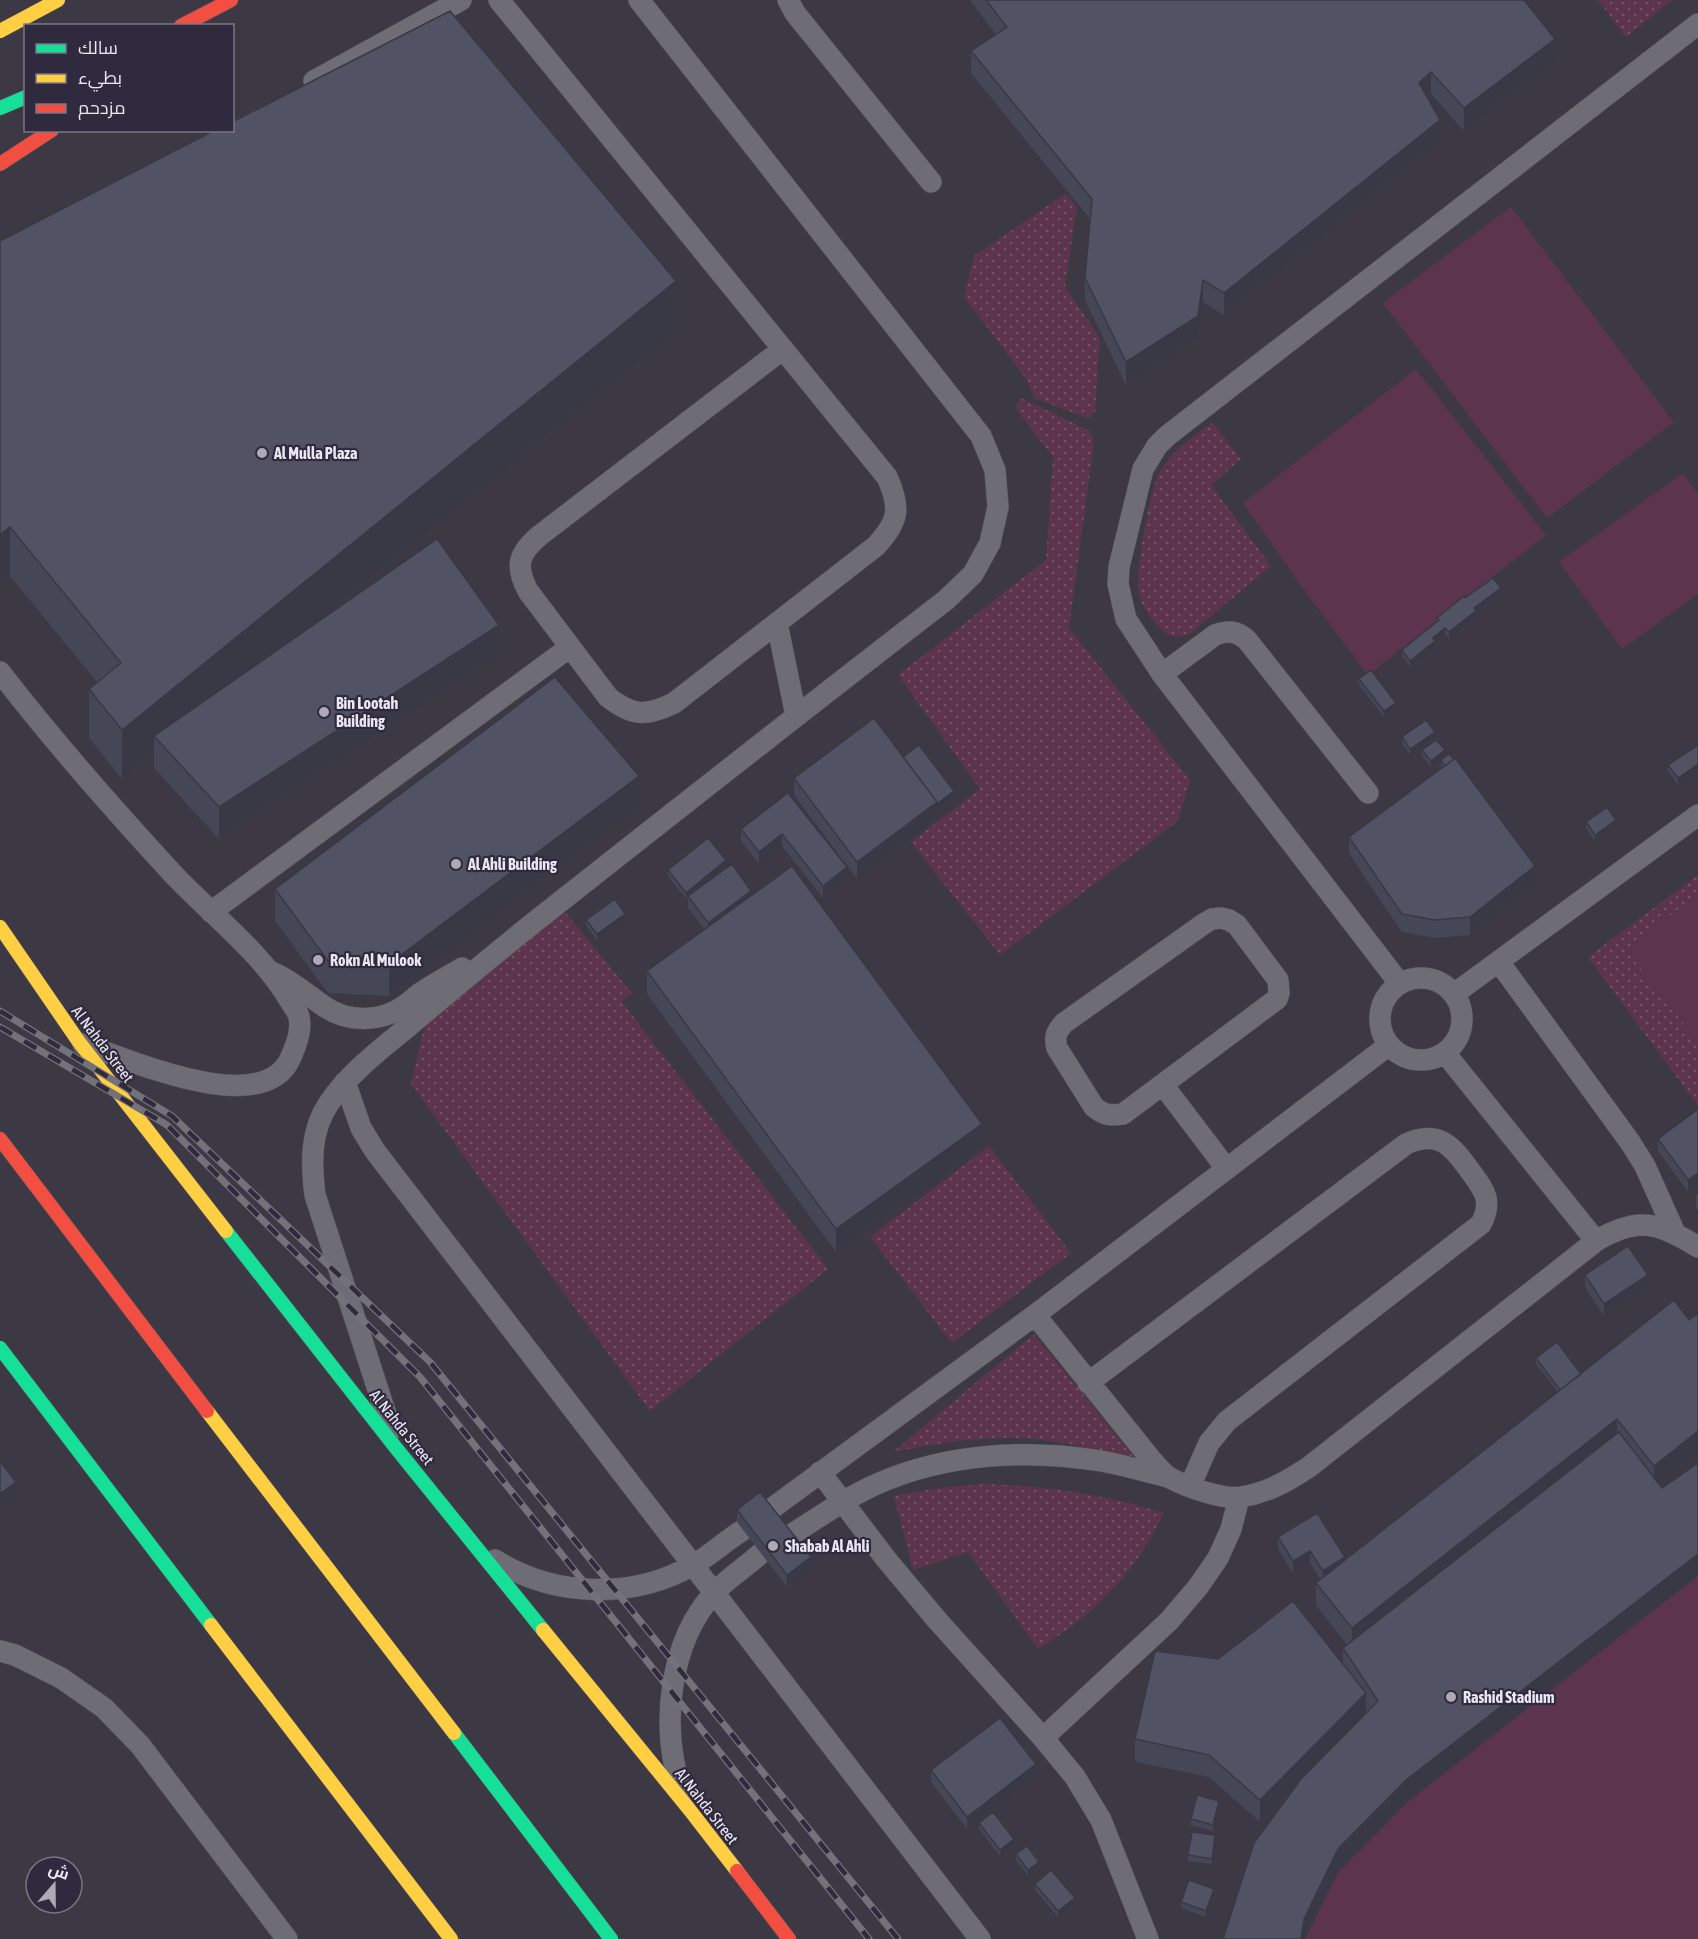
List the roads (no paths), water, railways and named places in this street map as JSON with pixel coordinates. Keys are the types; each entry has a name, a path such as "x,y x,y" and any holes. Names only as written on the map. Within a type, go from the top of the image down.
{"main road":[{"path":"0,30 58,0"},
{"path":"185,24 231,0"},
{"path":"0,108 24,98"},
{"path":"0,164 49,132"},
{"name":"Al Nahda Street","path":"0,927 79,1042 396,1448 689,1809 789,1939"},
{"path":"0,1138 611,1939"},
{"path":"4,1362 451,1939"}],"lane":[{"path":"296,91 461,0"},
{"path":"499,0 783,349 887,477 896,496 896,515 889,532 876,546 674,703 657,711 640,714 623,709 608,697 528,591 520,576 520,561 527,546 783,349"},
{"path":"396,1448 314,1186 312,1146 318,1124 328,1104 345,1082 368,1060 489,958 946,600 973,574 990,543 998,507 995,470 981,436 639,0"},
{"path":"788,0 795,14 932,182"},
{"path":"1400,984 1162,674 1126,619 1118,584 1119,567 1143,469 1157,446 1167,436 1698,24"},
{"path":"777,623 796,716"},
{"path":"1162,674 1215,635 1223,632 1240,634 1368,793"},
{"path":"211,912 570,647"},
{"path":"0,672 98,790 175,875 268,970 299,1017 298,1041 289,1062 272,1078 249,1086 224,1086 170,1074 79,1042"},
{"path":"1454,994 1698,815"},
{"path":"1212,919 1229,920 1237,925 1278,980 1279,993 1272,1004 1163,1084 1123,1114 1113,1116 1102,1114 1094,1107 1057,1048 1055,1039 1058,1030 1064,1023 1205,923 1212,919"},
{"path":"268,970 294,983 326,1007 343,1016 362,1018 390,1014 438,982 463,968 489,958"},
{"path":"1499,962 1630,1142 1645,1166 1675,1233"},
{"path":"1429,978 1443,984 1454,994 1461,1009 1462,1026 1456,1041 1445,1053 1426,1060 1406,1058 1389,1046 1381,1030 1380,1012 1387,995 1400,984 1414,979 1429,978"},
{"path":"767,1512 1035,1315 1389,1046"},
{"path":"1445,1053 1596,1241"},
{"path":"345,1082 361,1128 375,1151 980,1939"},
{"path":"1163,1084 1226,1168"},
{"path":"1088,1383 1406,1144 1426,1138 1446,1143 1455,1149 1484,1190 1487,1198 1488,1207 1481,1224 1227,1421 1209,1443 1190,1486"},
{"path":"786,1538 875,1485 916,1468 974,1456 1041,1454 1102,1461 1169,1477 1212,1494 1239,1498 1264,1491 1286,1482 1309,1467 1596,1241 1615,1230 1632,1224 1651,1226 1675,1233 1698,1247"},
{"path":"1035,1315 1150,1458 1169,1477"},
{"path":"820,1472 886,1559 1075,1777 1101,1820 1148,1939"},
{"path":"1043,1738 1169,1621 1198,1587 1218,1558 1239,1498"},
{"path":"481,1551 508,1569 538,1581 570,1588 602,1590 634,1587 665,1579 694,1565 743,1530"},
{"path":"689,1809 677,1778 671,1746 669,1713 682,1649 696,1619 715,1592 761,1553"},
{"path":"0,1652 15,1655 61,1678 104,1708 140,1745 287,1939"}],"railway":[{"path":"0,1011 172,1116 430,1362 898,1939"},
{"path":"0,1027 167,1125 420,1377 869,1939"}],"place":[{"name":"Al Mulla Plaza","path":"262,453"},
{"name":"Bin Lootah Building","path":"324,712"},
{"name":"Al Ahli Building","path":"456,864"},
{"name":"Rokn Al Mulook","path":"318,960"},
{"name":"Shabab Al Ahli","path":"773,1546"},
{"name":"Rashid Stadium","path":"1451,1697"}]}
